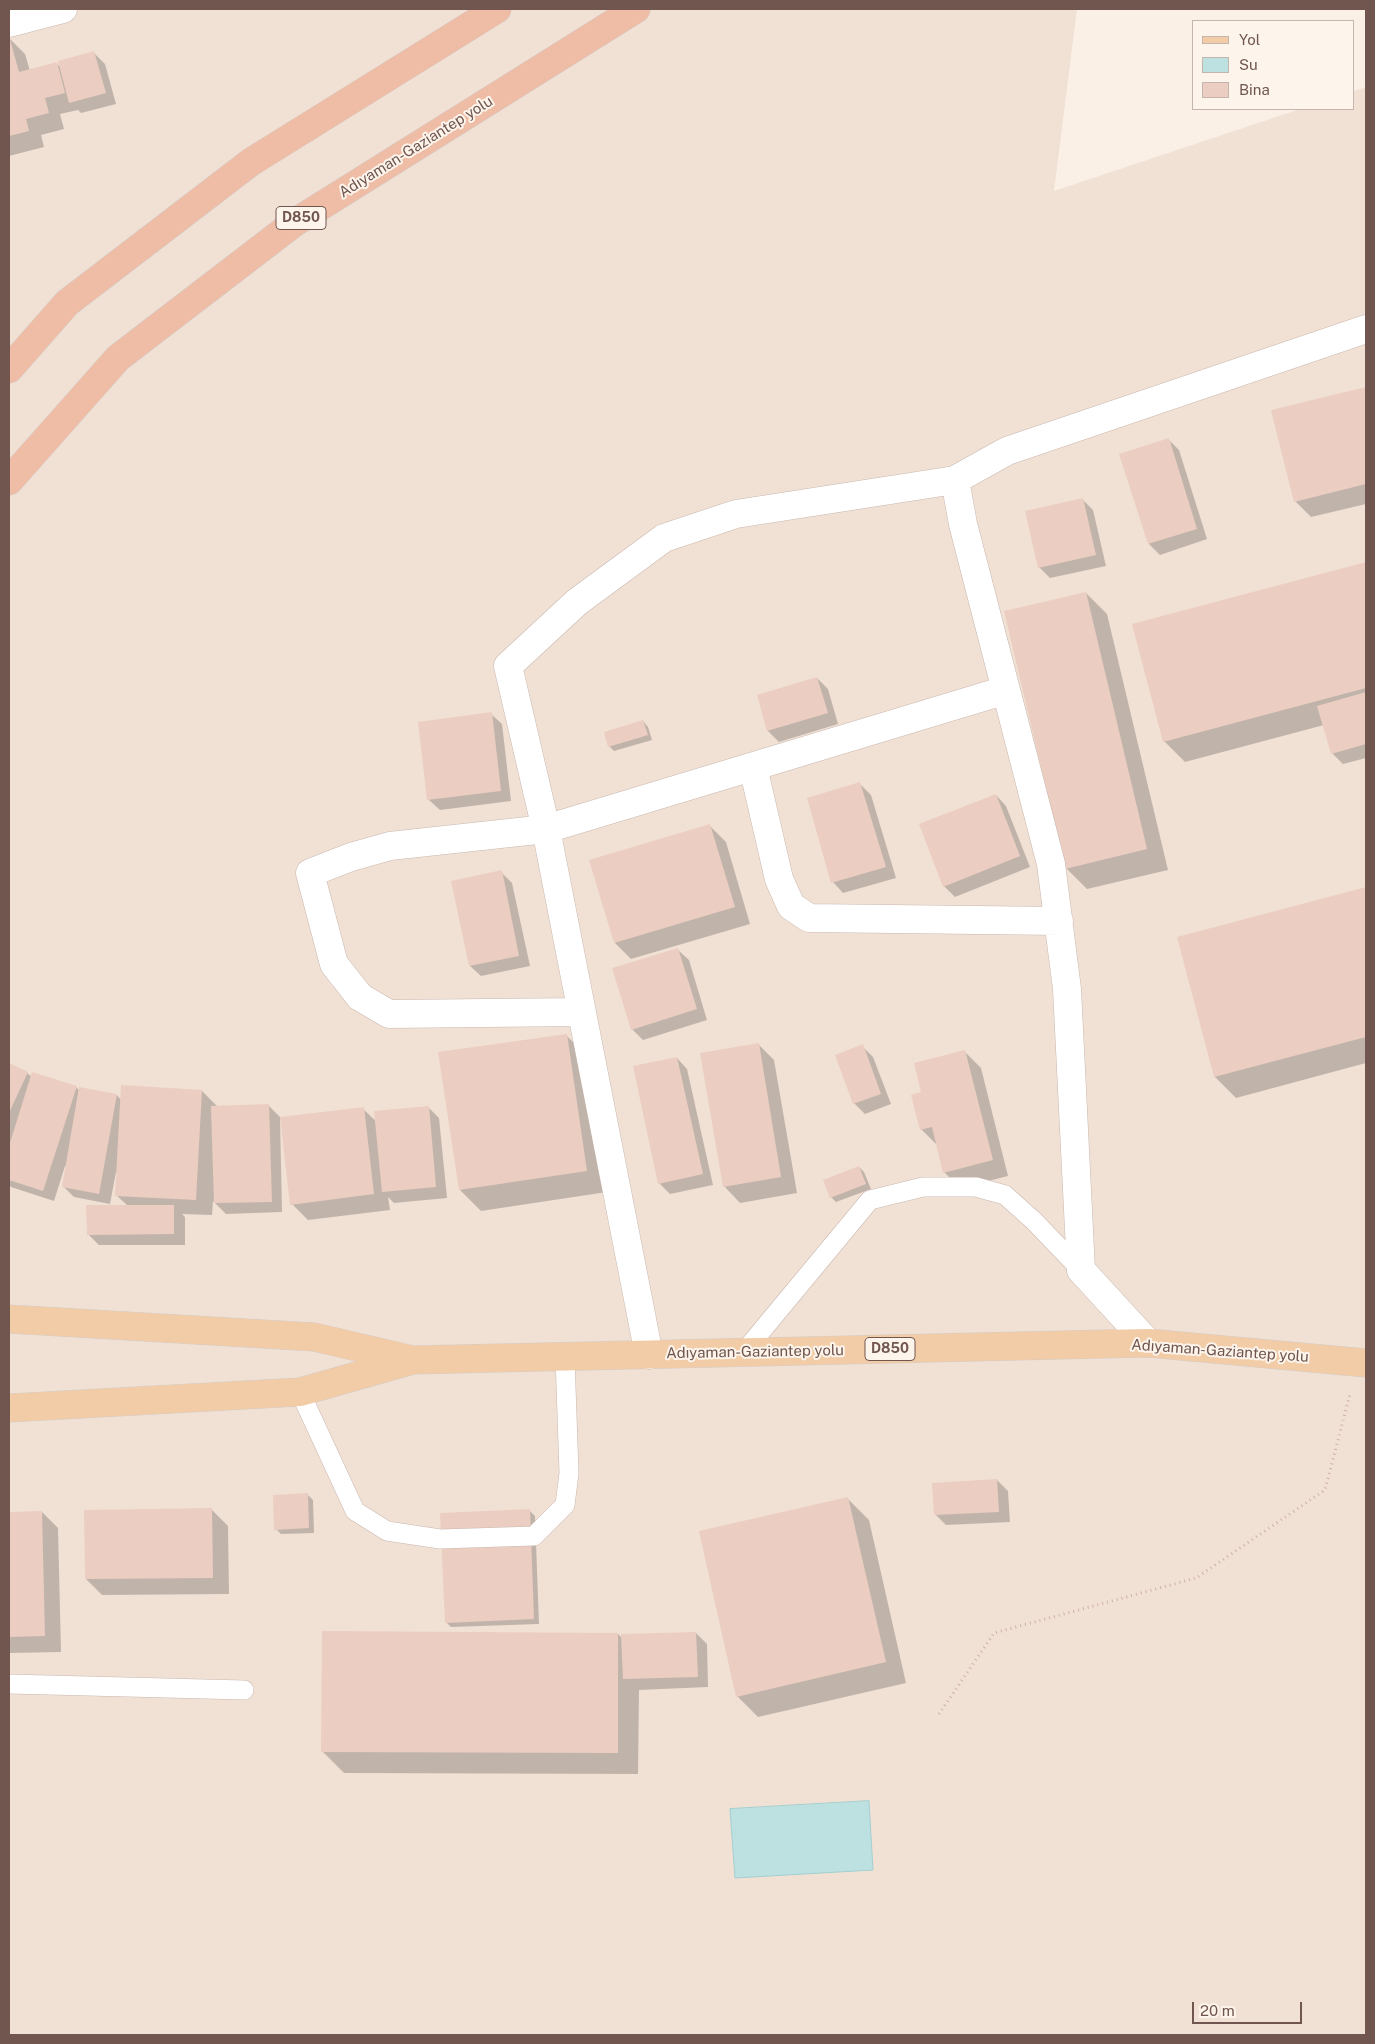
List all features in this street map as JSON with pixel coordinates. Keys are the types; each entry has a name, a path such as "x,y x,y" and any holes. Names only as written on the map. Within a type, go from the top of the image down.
{"highway":[{"path":"9,369 66,303 251,162 497,9"},
{"name":"Adıyaman-Gaziantep yolu","path":"9,481 118,358 294,223 636,9"}],"main road":[{"path":"9,1319 314,1337 413,1360"},
{"name":"Adıyaman-Gaziantep yolu","path":"413,1360 1148,1343 1363,1362"},
{"path":"9,1408 300,1392 413,1360"}],"street":[{"path":"9,23 63,9"},
{"path":"649,1355 546,829 508,666 577,602 664,538 736,514 955,480 1007,451 1366,329"},
{"path":"955,480 963,524 1051,864 1067,989 1080,1270 1148,1343"},
{"path":"582,1012 389,1014 360,997 334,964 310,873 352,857 390,846 546,829 1006,690"},
{"path":"753,766 779,879 790,906 809,918 1059,921"}],"lane":[{"path":"744,1352 870,1200 924,1187 976,1187 1006,1195 1034,1221 1080,1270"},
{"path":"300,1392 355,1511 387,1531 440,1540 534,1536 565,1505 568,1473 565,1357"},
{"path":"9,1684 244,1690"}],"path":[{"path":"938,1714 994,1633 1196,1578 1325,1490 1363,1362"}],"shaded area":[{"path":"9,9 1077,9 1054,191 1297,110 1355,110 1355,91 1366,87 1366,2035 9,2035"}],"water":[{"path":"869,1801 873,1870 735,1878 730,1809"}],"building":[{"path":"9,36 19,72 57,62 65,93 45,98 49,113 26,119 29,131 9,136"},
{"path":"94,51 106,93 69,103 58,61"},
{"path":"1366,387 1366,484 1294,502 1271,410"},
{"path":"1169,438 1197,529 1148,544 1119,454"},
{"path":"1083,498 1096,555 1038,568 1025,511"},
{"path":"1366,562 1366,688 1163,742 1132,624"},
{"path":"1086,592 1147,849 1065,869 1004,611"},
{"path":"817,677 828,713 767,731 757,695"},
{"path":"1366,692 1366,744 1331,754 1317,706"},
{"path":"492,712 501,791 427,800 418,722"},
{"path":"643,720 648,735 608,747 604,732"},
{"path":"860,782 886,867 831,883 807,798"},
{"path":"996,794 1020,856 943,887 919,824"},
{"path":"710,824 735,907 614,943 589,860"},
{"path":"502,870 519,956 469,966 451,881"},
{"path":"1366,887 1366,1037 1214,1077 1177,937"},
{"path":"678,948 697,1009 631,1030 612,968"},
{"path":"567,1034 587,1171 459,1190 438,1052"},
{"path":"759,1043 781,1177 723,1187 700,1053"},
{"path":"863,1044 881,1094 853,1104 835,1055"},
{"path":"965,1050 993,1160 943,1173 932,1127 920,1130 911,1095 921,1092 914,1063"},
{"path":"677,1057 703,1174 658,1184 633,1066"},
{"path":"9,1063 28,1072 9,1113"},
{"path":"32,1072 77,1086 43,1191 9,1180 9,1146"},
{"path":"121,1085 202,1090 196,1200 115,1196"},
{"path":"79,1087 117,1094 99,1194 62,1187"},
{"path":"269,1104 272,1202 214,1203 211,1106"},
{"path":"429,1106 436,1187 382,1192 374,1111"},
{"path":"364,1107 374,1194 290,1205 280,1117"},
{"path":"859,1166 866,1184 830,1198 823,1180"},
{"path":"86,1205 174,1205 174,1234 87,1235"},
{"path":"997,1479 999,1512 934,1515 932,1483"},
{"path":"308,1493 309,1528 274,1530 273,1495"},
{"path":"848,1497 886,1662 736,1697 699,1531"},
{"path":"212,1508 213,1578 85,1579 84,1510"},
{"path":"530,1509 534,1619 445,1623 440,1513"},
{"path":"42,1511 45,1636 9,1637 9,1512"},
{"path":"322,1631 618,1633 618,1753 321,1752"},
{"path":"696,1632 698,1677 623,1679 621,1634"}]}
